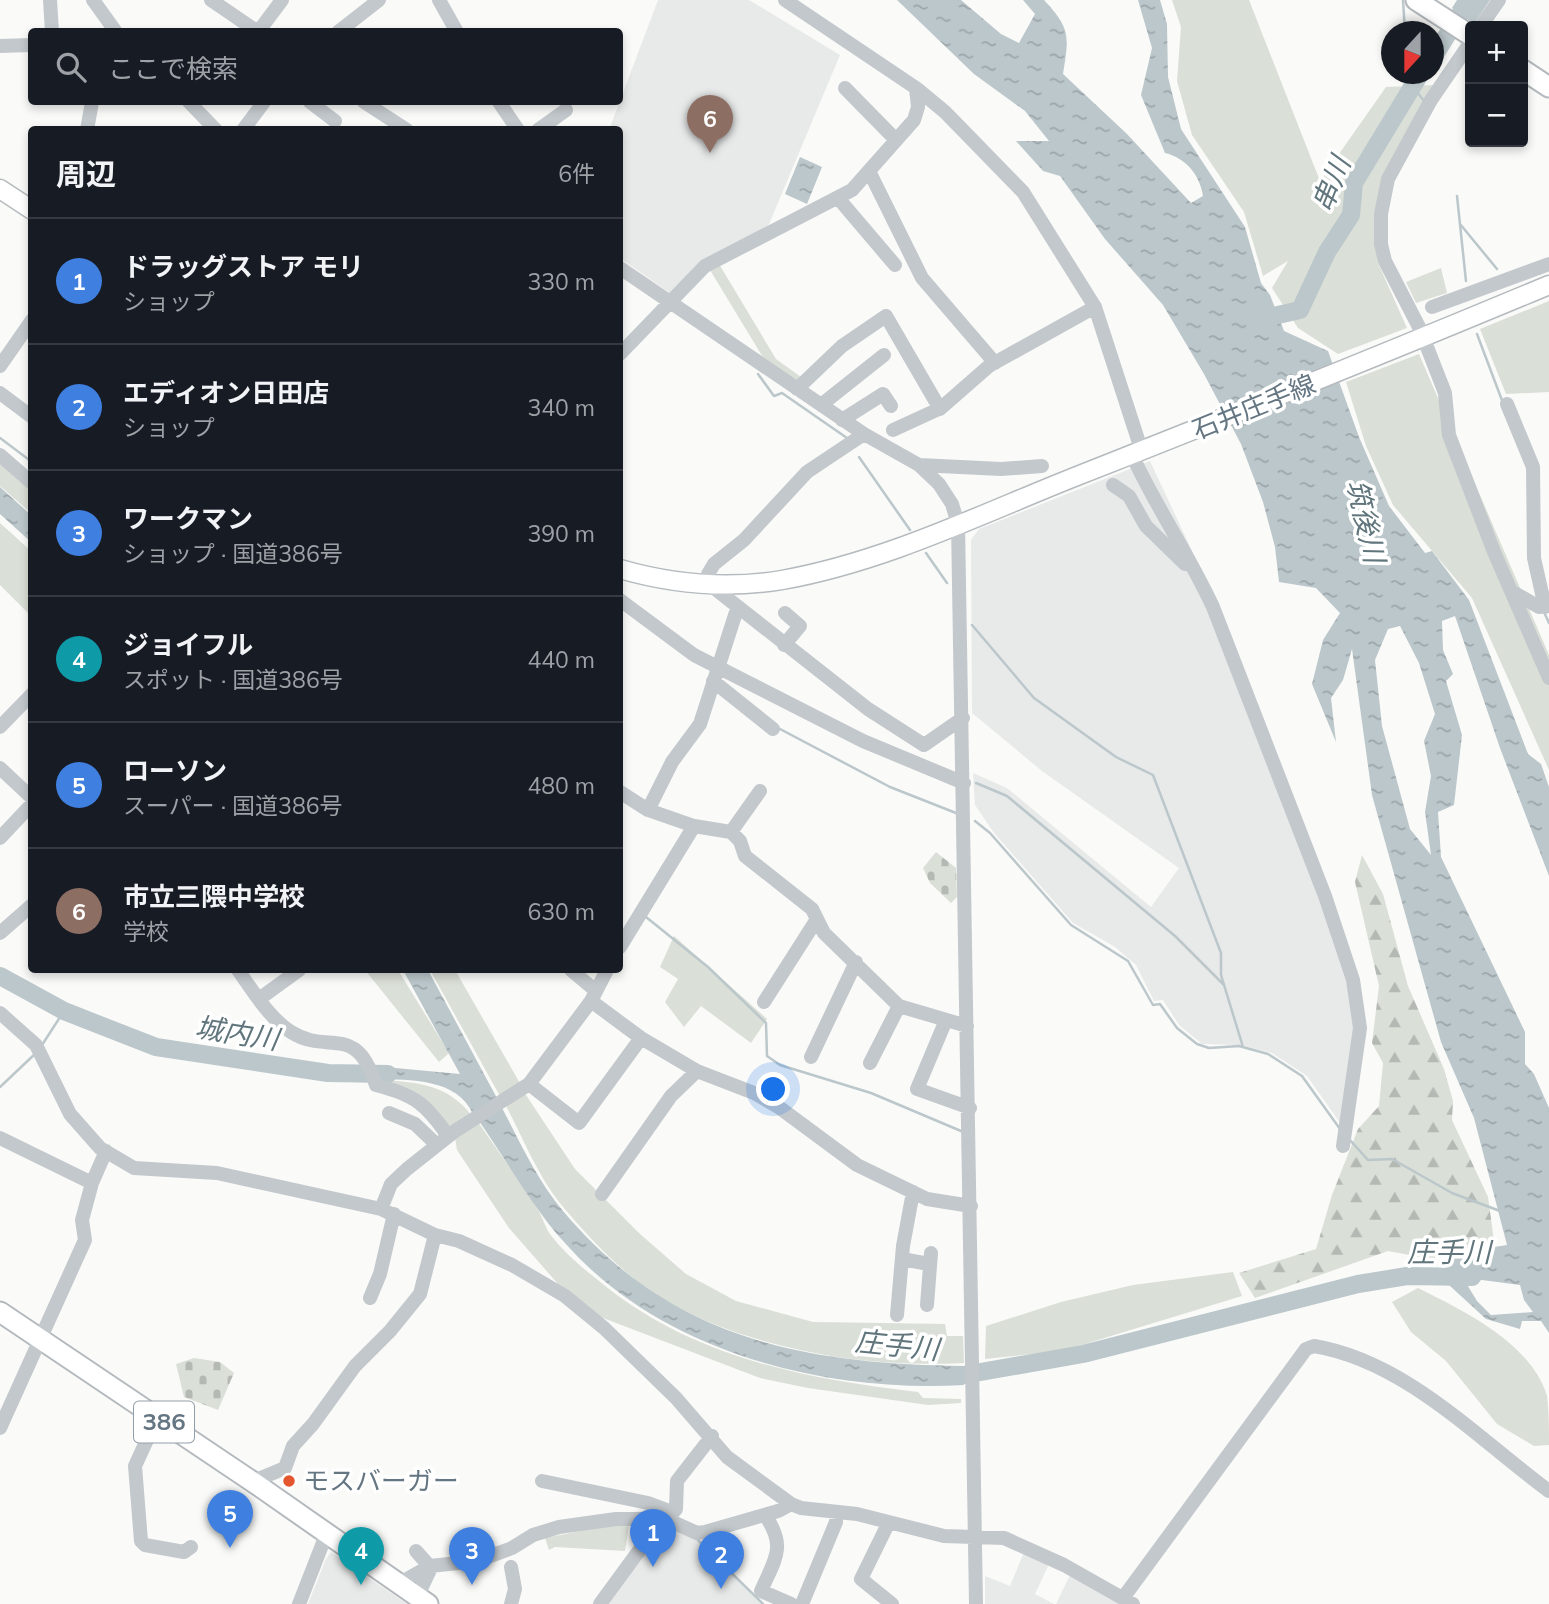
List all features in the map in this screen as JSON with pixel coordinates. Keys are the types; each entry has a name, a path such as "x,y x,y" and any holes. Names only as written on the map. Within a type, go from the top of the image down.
{"highway":[{"path":"1416,0 1465,32"},
{"path":"1528,73 1549,87"},
{"name":"386","path":"0,1312 256,1484 422,1600"}],"main road":[{"path":"0,189 28,207"},
{"name":"石井庄手線","path":"623,570 659,578 709,584 771,581 885,553 1549,285"}],"street":[{"path":"50,0 51,28"},
{"path":"93,0 113,28"},
{"path":"211,0 252,28"},
{"path":"261,28 282,0"},
{"path":"343,28 379,0"},
{"path":"439,0 455,28"},
{"path":"785,0 916,88 945,112 1023,192 1094,307 1143,451 1156,505 1200,580 1282,784 1353,980 1360,1028 1343,1146"},
{"path":"1485,21 1499,0"},
{"path":"0,46 28,45"},
{"path":"1465,51 1406,142 1388,179 1381,214 1385,261 1417,340 1445,393 1449,435 1549,678"},
{"path":"845,88 896,141"},
{"path":"623,351 705,266 852,190 914,120 918,107 916,88"},
{"path":"88,126 91,105"},
{"path":"192,105 212,126"},
{"path":"246,126 262,105"},
{"path":"314,105 335,121"},
{"path":"369,105 401,126"},
{"path":"501,105 515,126"},
{"path":"544,126 566,110"},
{"path":"869,171 922,278 995,363"},
{"path":"838,198 895,265"},
{"path":"1432,307 1549,264"},
{"path":"623,270 842,420 919,465 939,484 952,504 958,524 970,1108 976,1604"},
{"path":"893,430 940,409 995,363 1094,307"},
{"path":"797,389 842,346 886,316 940,409"},
{"path":"0,366 28,326"},
{"path":"821,405 884,355"},
{"path":"0,393 28,414"},
{"path":"842,420 883,394 891,405"},
{"path":"1507,404 1533,467 1534,558 1544,607"},
{"path":"864,434 807,472 744,540 714,564 708,574 709,584 737,610 868,709 916,754"},
{"path":"0,455 28,480"},
{"path":"919,465 1001,469 1042,466"},
{"path":"1113,485 1129,496 1146,526 1200,580"},
{"path":"1511,591 1544,607"},
{"path":"623,602 694,655 916,754 964,783"},
{"path":"648,810 672,762 700,724 737,610"},
{"path":"784,645 800,626 785,613"},
{"path":"713,681 773,729"},
{"path":"0,727 28,698"},
{"path":"916,754 963,718"},
{"path":"0,768 28,794"},
{"path":"731,832 760,791"},
{"path":"623,794 648,810 694,826 731,832 740,841 746,856 812,909 824,933 899,1006 967,1026"},
{"path":"0,838 28,808"},
{"path":"623,942 694,826"},
{"path":"0,933 28,908"},
{"path":"764,1002 817,919"},
{"path":"811,1057 856,962"},
{"path":"240,973 280,1024 294,1034 317,1041 345,1042 370,1065 376,1086 417,1099 429,1108 447,1137"},
{"path":"259,999 295,973"},
{"path":"574,973 593,996 641,1038 697,1071 754,1093 780,1108 857,1165 913,1192 948,1204 971,1206"},
{"path":"370,1298 380,1274 391,1184 447,1137 524,1088 593,996 605,973"},
{"path":"870,1063 899,1006"},
{"path":"0,1013 38,1049 71,1114 106,1151 134,1168 217,1173 387,1212 435,1236 459,1241 512,1265 565,1296 604,1328 712,1436 727,1457 791,1504 801,1508 889,1522 944,1536 976,1540 1004,1538 1027,1547 1128,1601 1306,1349 1314,1346 1368,1363 1398,1380 1464,1423 1549,1491"},
{"path":"946,1020 917,1089 970,1108"},
{"path":"524,1088 579,1123 641,1038"},
{"path":"602,1194 671,1096 697,1071"},
{"path":"389,1113 447,1137"},
{"path":"0,1138 92,1183"},
{"path":"0,1428 85,1237 82,1220 92,1183 106,1151"},
{"path":"897,1315 902,1259 913,1192"},
{"path":"256,1484 261,1478 285,1468 293,1446 313,1424 355,1366 390,1331 420,1294 435,1236"},
{"path":"902,1259 930,1258 927,1305"},
{"path":"156,1418 135,1466 141,1541 145,1545 184,1552 191,1547"},
{"path":"600,1604 676,1509 677,1481 712,1436"},
{"path":"542,1481 648,1503 667,1519 697,1533 765,1515 791,1504"},
{"path":"802,1604 836,1522 836,1512"},
{"path":"765,1515 776,1530 779,1545 761,1591 792,1604"},
{"path":"398,1584 431,1569 477,1561 512,1548 533,1535 559,1527 615,1519 667,1519"},
{"path":"889,1522 861,1578 892,1604"},
{"path":"299,1604 326,1535"},
{"path":"416,1551 431,1569"},
{"path":"510,1567 515,1588 511,1604"},
{"path":"422,1600 431,1569"}],"shaded area":[{"path":"658,0 749,0 840,55 767,229 670,293 623,260 623,126 611,126 618,105 623,105 623,93"},
{"path":"1150,461 1201,570 1243,671 1365,1039 1343,1127 1307,1076 1272,1053 1240,1045 1202,1044 1179,1025 1163,1000 1154,1001 1136,965 1115,947 1073,923 994,833 975,805 973,773 1007,788 1151,907 1179,868 1042,771 972,713 971,540 979,529"},
{"path":"664,1524 693,1536 761,1604 603,1604"},
{"path":"1025,1550 1050,1562 1035,1594 1054,1604 985,1604 985,1576 1010,1586"},
{"path":"331,1552 407,1604 308,1604"},
{"path":"1071,1573 1127,1604 1056,1604"}],"green space":[{"path":"1172,0 1249,0 1320,181 1386,87 1434,85 1376,208 1378,263 1407,328 1338,354 1298,328 1272,288 1288,261 1263,276 1244,212 1192,135 1177,81 1181,27"},
{"path":"719,264 776,359 801,377 798,381 764,359 710,270"},
{"path":"1441,268 1447,293 1416,303 1406,282"},
{"path":"1549,301 1549,392 1506,394 1480,329"},
{"path":"1419,354 1549,655 1549,770 1472,598 1393,505 1366,446 1346,382"},
{"path":"0,452 28,476 28,510 0,486"},
{"path":"0,523 28,548 28,613 0,585"},
{"path":"936,852 956,868 957,897 951,903 930,883 923,868"},
{"path":"1362,855 1383,894 1408,986 1444,1069 1453,1101 1452,1120 1488,1197 1494,1241 1431,1259 1388,1251 1255,1298 1239,1273 1316,1249 1332,1195 1358,1129 1379,1106 1383,1063 1372,1043 1379,986 1355,882"},
{"path":"674,936 767,1019 751,1043 701,1006 684,1027 665,1002 678,979 660,967"},
{"path":"367,973 400,973 449,1053 439,1062"},
{"path":"432,973 457,973 521,1085 501,1098"},
{"path":"379,1080 419,1084 442,1091 463,1105 472,1116 449,1131"},
{"path":"524,1092 575,1169 640,1234 686,1274 736,1301 813,1322 945,1324 947,1336 963,1336 964,1363 890,1363 779,1345 708,1322 659,1297 629,1275 588,1236 547,1185 506,1106"},
{"path":"478,1122 531,1199 556,1241 590,1274 639,1310 714,1348 753,1361 834,1380 918,1392 923,1398 961,1399 961,1403 928,1405 808,1388 760,1378 590,1313 565,1292 509,1228 457,1150 455,1138"},
{"path":"1233,1272 1242,1296 1062,1351 985,1359 986,1326 1061,1302 1133,1285"},
{"path":"1418,1288 1475,1318 1527,1360 1539,1377 1547,1396 1549,1445 1534,1446 1497,1424 1446,1361 1411,1332 1392,1302"},
{"path":"194,1358 220,1362 234,1373 218,1410 184,1397 176,1364"},
{"path":"611,1525 629,1525 625,1551 555,1547 549,1550 545,1538"}],"water":[{"name":"筑後川","path":"897,0 961,0 1001,34 1019,43 1035,14 1023,0 1044,0 1059,18 1066,34 1063,74 1127,134 1191,203 1203,196 1199,181 1185,163 1165,153 1141,95 1152,48 1138,0 1160,0 1167,24 1168,77 1181,129 1245,227 1261,283 1270,295 1284,331 1328,351 1359,437 1389,506 1425,553 1432,551 1469,600 1528,754 1541,764 1549,787 1549,876 1500,748 1455,616 1442,621 1443,650 1453,674 1446,681 1462,735 1454,805 1438,812 1441,857 1525,1032 1525,1064 1534,1074 1549,1108 1549,1333 1541,1321 1522,1321 1520,1329 1486,1319 1449,1285 1443,1255 1507,1245 1474,1118 1441,1042 1372,795 1352,649 1343,680 1331,698 1336,742 1312,684 1323,640 1340,613 1316,588 1279,582 1275,547 1263,502 1241,444 1163,305 1105,239 1060,176 1043,171 1016,141 1049,141 1025,111 974,74","holes":["1400,626 1419,663 1435,714 1424,741 1431,776 1425,812 1431,855 1410,829 1382,726 1375,660 1388,629","1482,1280 1520,1285 1524,1300 1533,1312 1491,1315 1477,1301 1466,1283"]},
{"path":"1457,0 1490,0 1476,21 1470,21 1452,8"},
{"path":"800,157 822,167 807,204 785,194"},
{"path":"0,487 28,512 28,539 0,514"},
{"path":"405,973 430,973 498,1100 473,1114 466,1102 444,1087 418,1081 377,1079 374,1066 460,1074"},
{"path":"501,1106 537,1174 563,1211 605,1254 649,1289 695,1316 744,1336 795,1350 848,1359 963,1366 964,1385 911,1386 856,1382 802,1372 748,1358 697,1338 648,1312 604,1281 565,1243 531,1199 479,1121"}],"waterway":[{"path":"1403,0 1404,21"},
{"name":"串川","path":"1444,40 1469,0"},
{"path":"1411,84 1424,101"},
{"name":"串川","path":"1255,320 1300,310 1327,252 1351,215 1354,183 1414,84"},
{"path":"1457,196 1466,281"},
{"path":"1460,224 1497,269"},
{"path":"1477,334 1503,403"},
{"path":"758,374 774,396 782,393 847,438"},
{"path":"0,438 28,459"},
{"path":"859,457 910,530"},
{"path":"926,553 947,583"},
{"path":"1544,612 1549,623"},
{"path":"972,625 1034,698 1116,757 1153,775 1221,953 1221,975 1243,1047"},
{"path":"780,729 890,787 956,813"},
{"path":"976,783 1007,796 1175,936 1224,985"},
{"path":"975,821 990,833 1071,925 1128,961 1153,1005 1160,1004 1177,1028 1197,1044 1209,1048 1239,1046 1268,1054 1302,1076 1340,1129"},
{"path":"646,917 708,967 766,1023 767,1056 780,1065 871,1093 961,1131"},
{"name":"城内川","path":"0,976 64,1011 156,1047 328,1073 388,1074"},
{"path":"42,1045 64,1011"},
{"path":"0,1087 36,1053"},
{"path":"1349,1139 1368,1160 1392,1159 1452,1193 1500,1211"},
{"name":"庄手川","path":"958,1376 1083,1354 1358,1284 1407,1276 1472,1277"},
{"path":"697,1539 763,1604"}],"place":[{"name":"市立三隈中学校","path":"710,153"},
{"name":"モスバーガー","path":"289,1481"},
{"name":"ローソン","path":"230,1548"},
{"name":"ドラッグストア モリ","path":"653,1567"},
{"name":"ジョイフル","path":"361,1585"},
{"name":"ワークマン","path":"472,1585"},
{"name":"エディオン日田店","path":"721,1589"}]}
